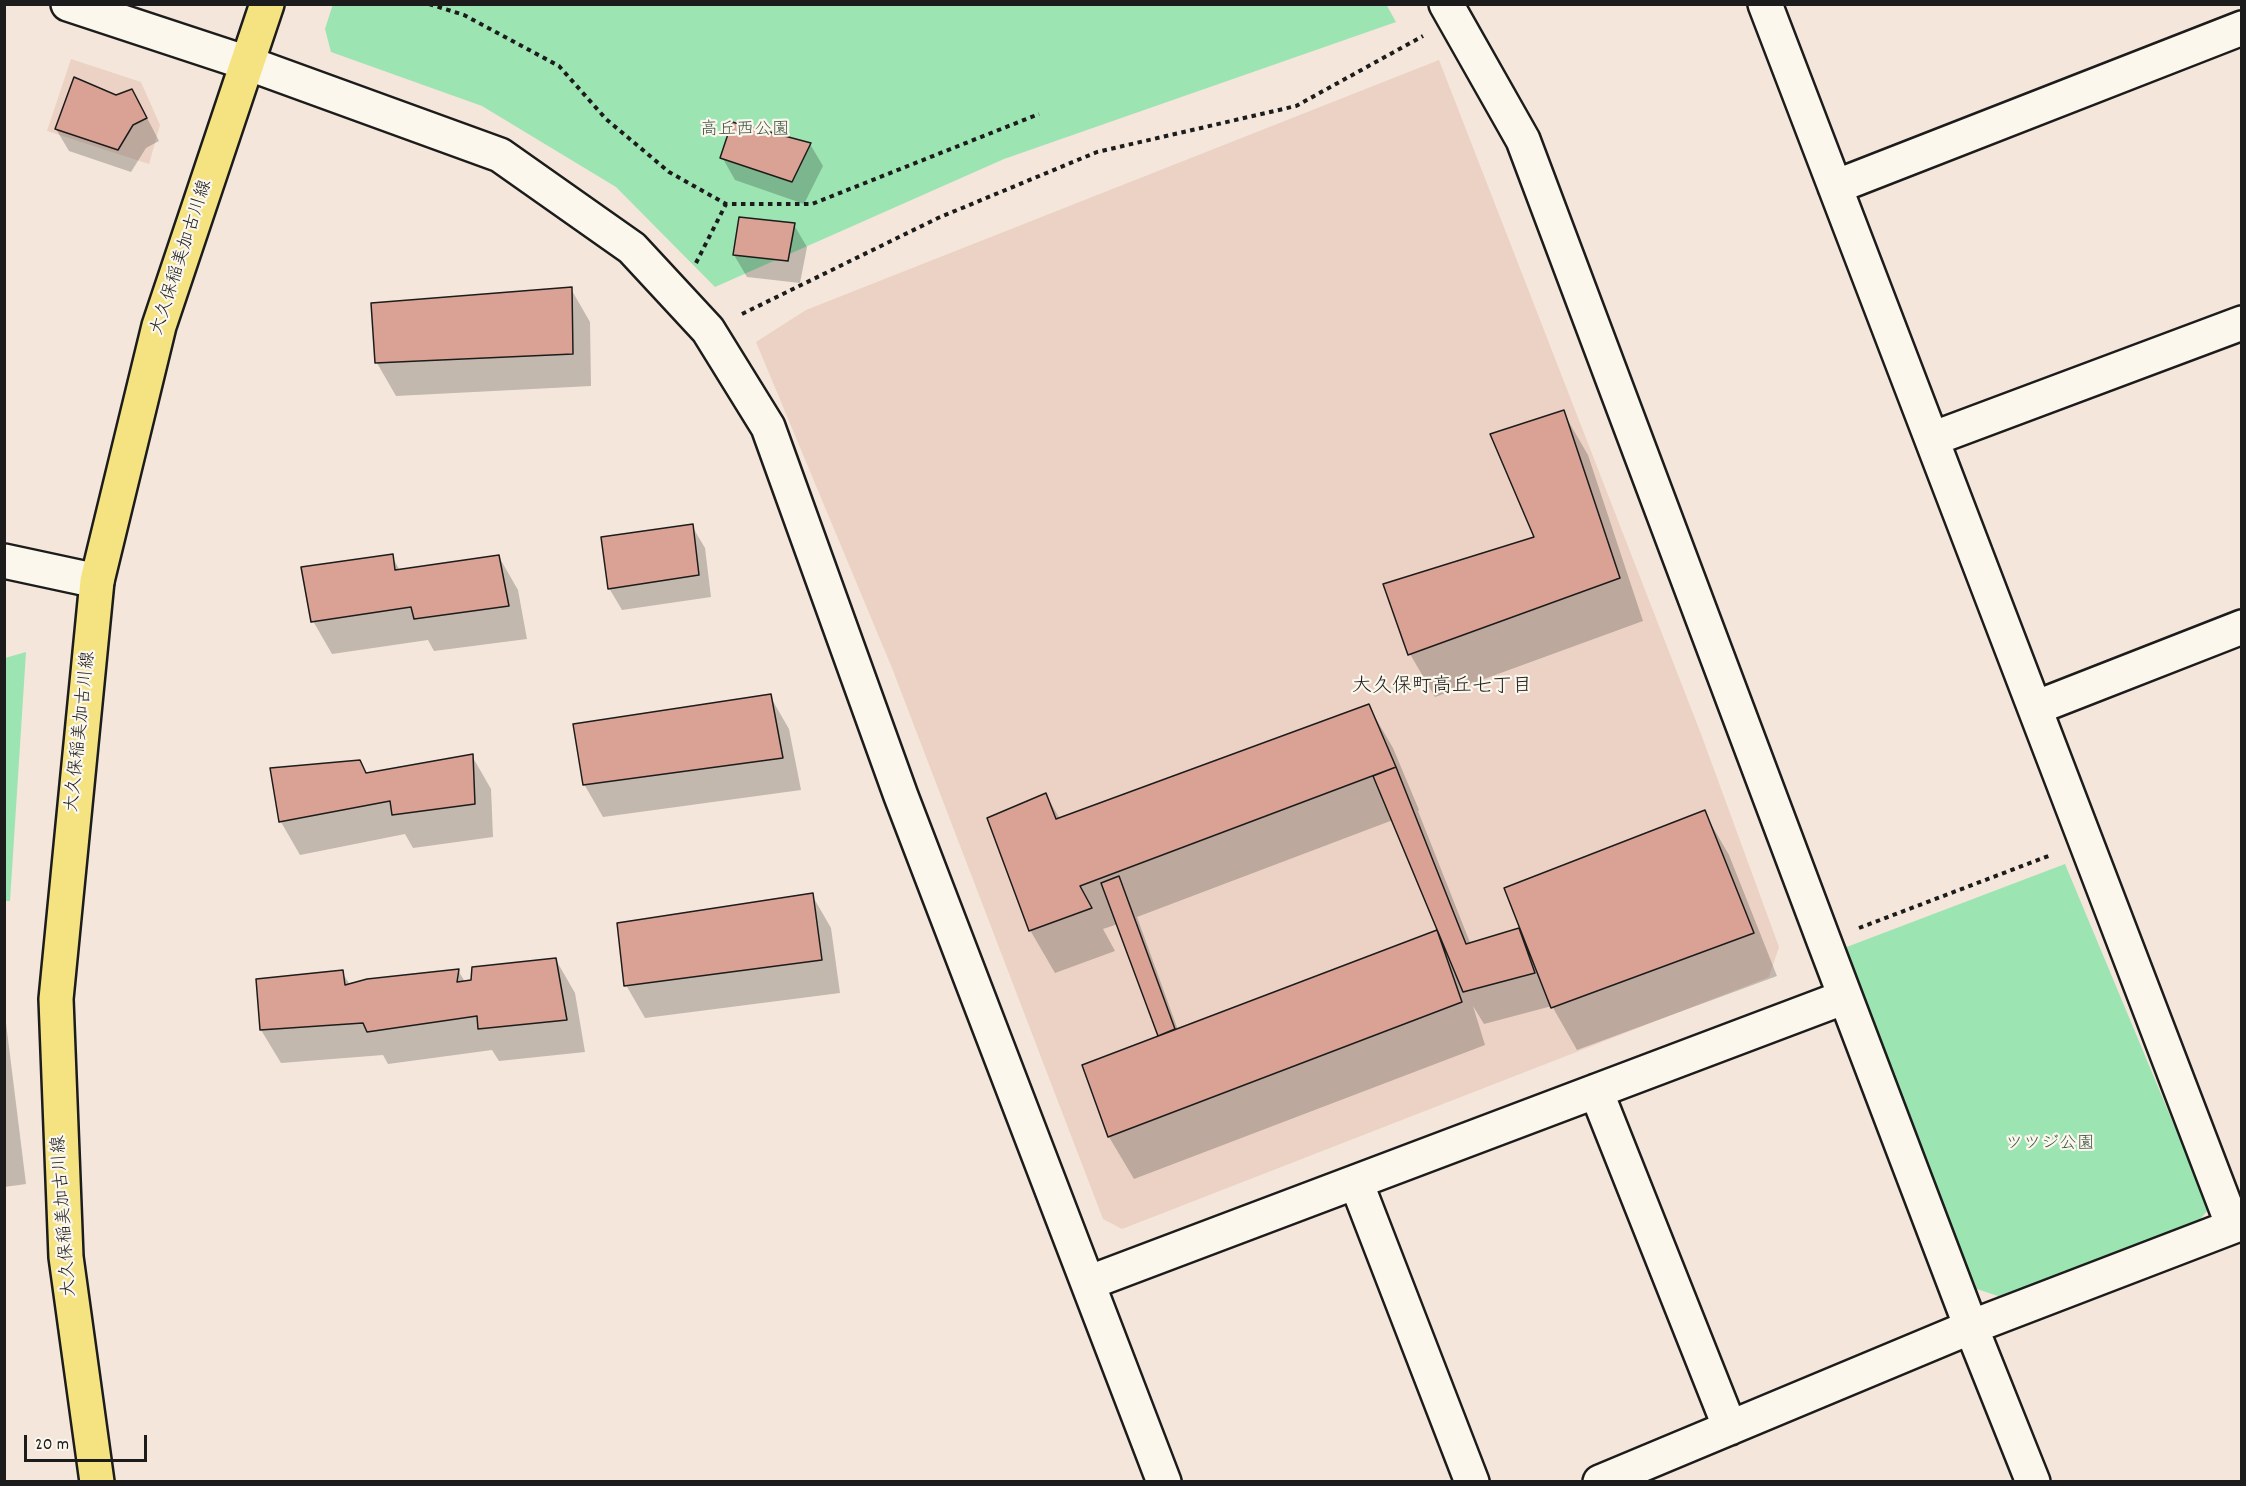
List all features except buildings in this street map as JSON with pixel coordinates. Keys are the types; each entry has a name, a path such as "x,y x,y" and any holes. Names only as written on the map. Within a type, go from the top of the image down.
{"main road":[{"name":"大久保稲美加古川線","path":"97,1482 66,1257 56,999 97,581 159,327 267,4"}],"street":[{"path":"68,4 247,63 500,155 632,248 708,330 768,427 901,796 1164,1482"},
{"path":"1600,1482 1971,1327 2237,1225 2086,842 1765,4"},
{"path":"1454,9 1523,140 1845,997 2032,1482"},
{"path":"1835,187 2241,28"},
{"path":"1932,439 2241,323"},
{"path":"4,561 97,581"},
{"path":"2035,708 2241,627"},
{"path":"1088,1283 1845,997"},
{"path":"1596,1091 1730,1428"},
{"path":"1356,1182 1472,1482"}],"path":[{"path":"429,4 464,15 560,66 606,119 669,172 726,204 812,204 1039,114"},
{"path":"708,330 938,218 1097,152 1296,106 1454,9"},
{"path":"679,298 726,204"},
{"path":"1824,941 2086,842"}],"shaded area":[{"path":"71,59 141,82 160,125 149,164 47,131"},
{"path":"1439,60 1701,734 1779,947 1769,977 1122,1229 1103,1219 892,668 756,342 806,310"}],"green space":[{"name":"高丘西公園","path":"333,4 1386,4 1396,22 1004,159 715,287 616,187 482,106 331,52 325,29"},
{"path":"26,652 10,901 5,901 5,658"},
{"name":"ツツジ公園","path":"2065,864 2209,1209 2193,1227 2004,1298 1974,1288 1844,948"}],"district":[{"name":"大久保町高丘七丁目","path":"1442,688"}]}
